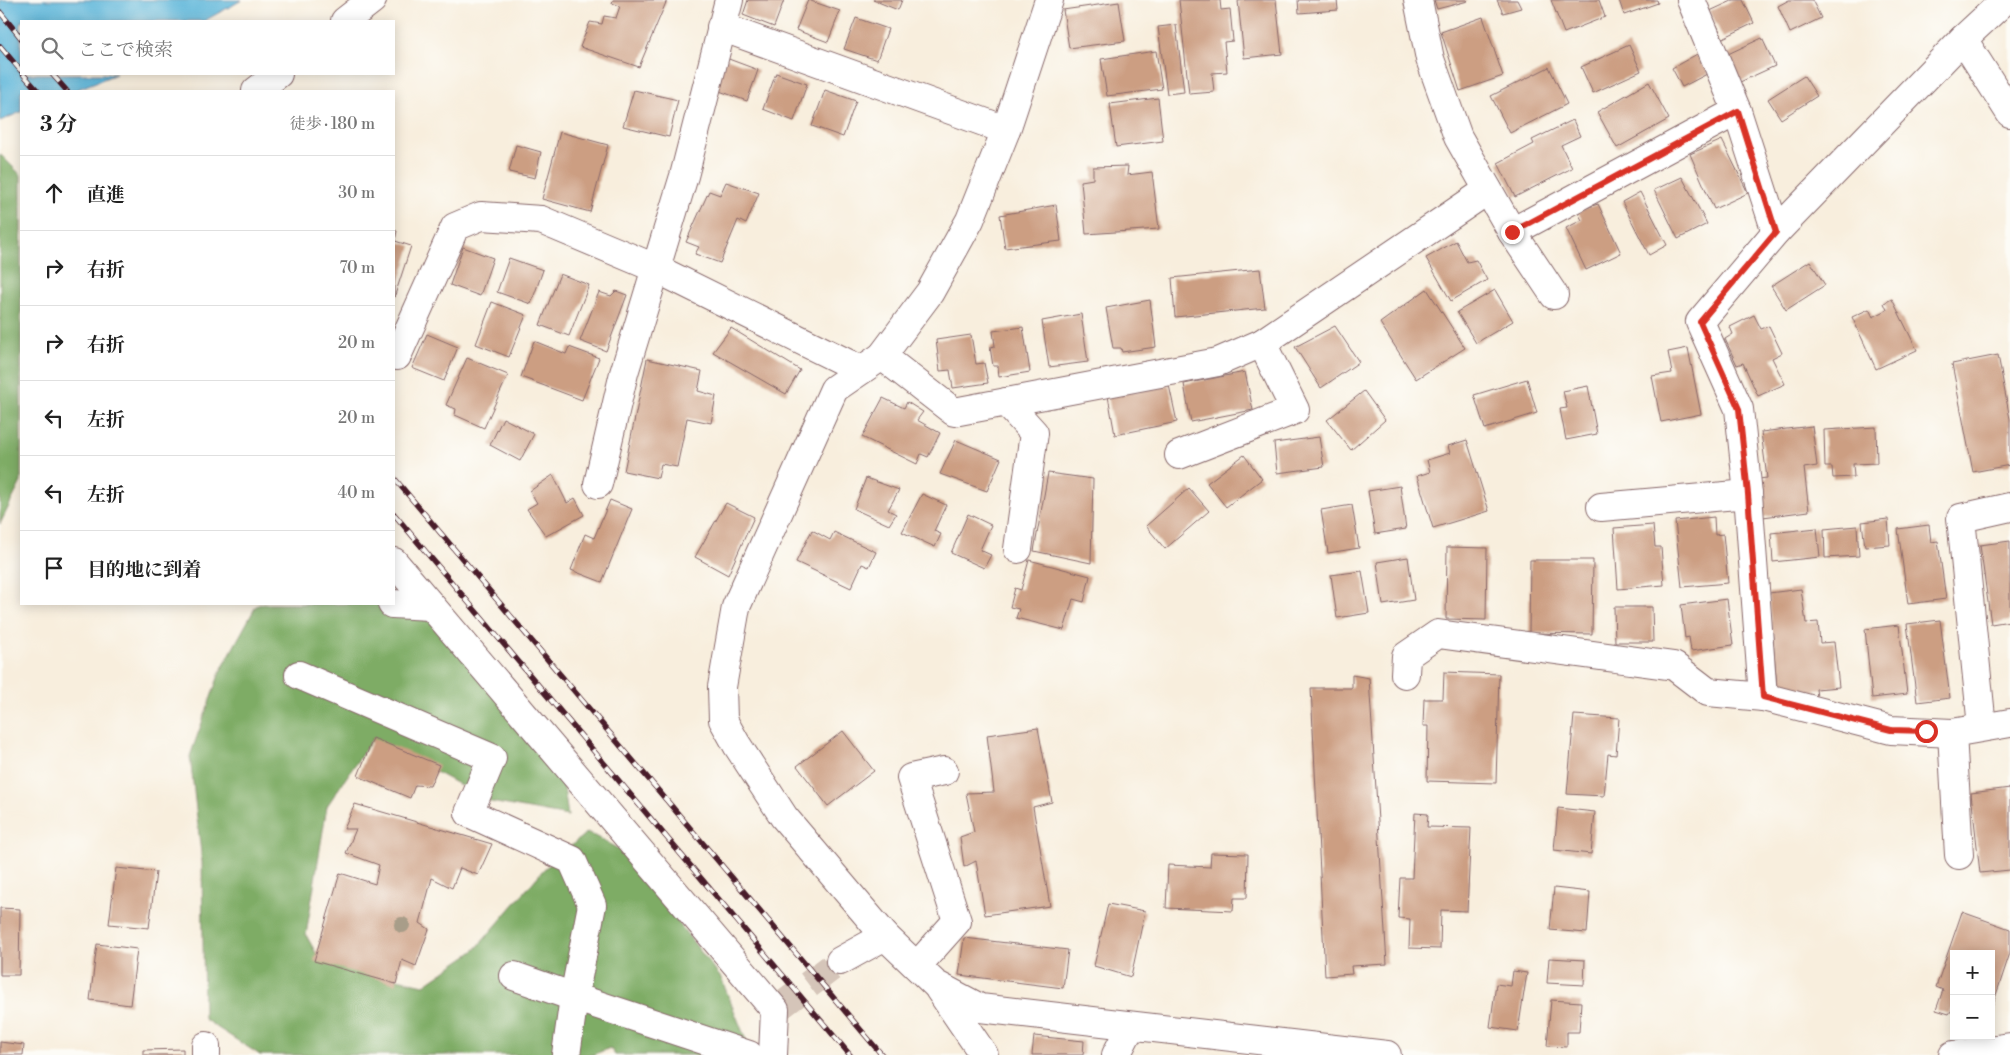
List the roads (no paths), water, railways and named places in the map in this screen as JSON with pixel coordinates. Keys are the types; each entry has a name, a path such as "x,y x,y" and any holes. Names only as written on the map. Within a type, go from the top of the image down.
{"street":[{"path":"346,20 372,0"},
{"path":"598,484 624,373 684,176 729,0"},
{"path":"984,1055 926,975 885,936 784,817 723,720 722,688 736,607 834,389 872,363 930,292 970,220 1006,130 1049,0"},
{"path":"1418,0 1430,59 1458,137 1512,232 1554,295"},
{"path":"1691,0 1738,111 1776,232"},
{"path":"1763,697 1748,494 1739,409 1700,322 1776,232 1963,39 2005,0"},
{"path":"721,28 1006,130"},
{"path":"1963,39 2010,114"},
{"path":"257,90 277,75"},
{"path":"1512,232 1738,111"},
{"path":"397,356 454,227 481,216 541,220 872,363 954,412 1218,362 1262,344 1488,190"},
{"path":"1179,455 1295,410 1262,344"},
{"path":"1006,402 1034,433 1018,549"},
{"path":"1601,507 1748,494"},
{"path":"1982,727 1961,518 2010,507"},
{"path":"395,563 775,1010 773,1055"},
{"path":"395,604 431,606"},
{"path":"1405,674 1406,656 1438,634 1674,666 1708,692 1763,697 1891,730 1952,733 2010,723"},
{"path":"299,675 492,758 469,813 572,860 592,905 574,997 566,1055"},
{"path":"1952,733 1959,855"},
{"path":"926,975 957,921 911,778 944,771"},
{"path":"840,961 885,936"},
{"path":"926,975 980,1008 1387,1055"},
{"path":"514,976 749,1055"},
{"path":"1116,1055 1131,1026"},
{"path":"1953,1055 2010,1047"}],"water":[{"path":"0,0 242,0 206,20 20,20 20,75 113,75 76,90 20,90 20,112 0,121"}],"tunnel":[{"path":"775,1010 840,961"}],"railway":[{"path":"0,12 20,37"},
{"path":"0,46 20,70"},
{"path":"24,75 37,90"},
{"path":"53,75 66,90"},
{"path":"395,479 882,1055"},
{"path":"395,515 850,1055"}]}
